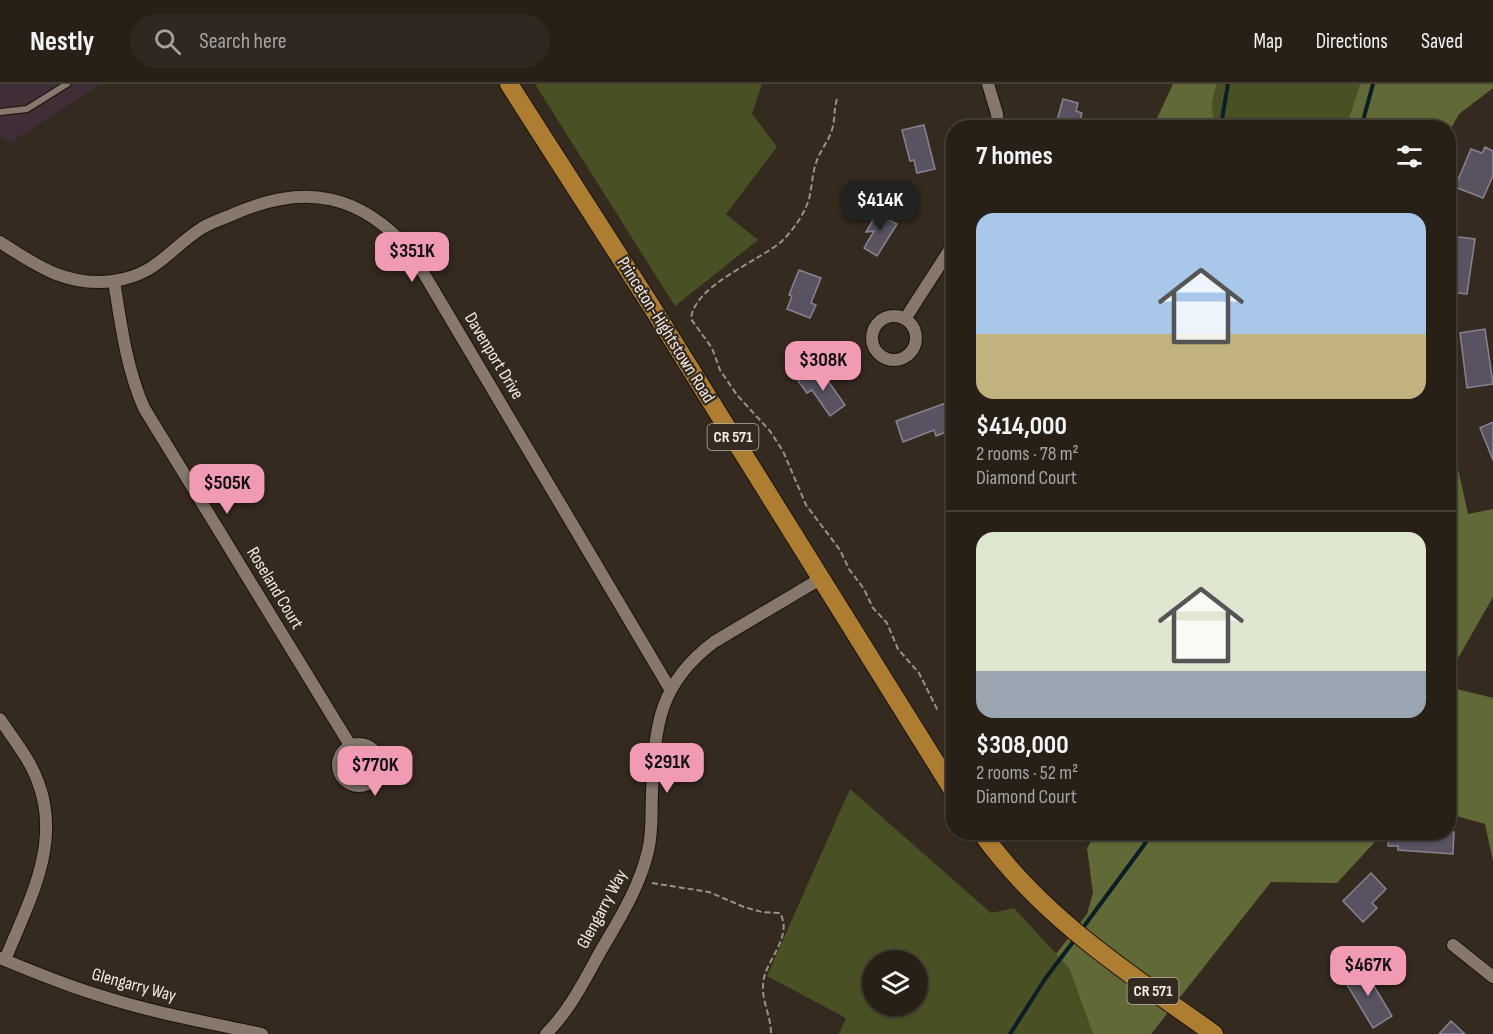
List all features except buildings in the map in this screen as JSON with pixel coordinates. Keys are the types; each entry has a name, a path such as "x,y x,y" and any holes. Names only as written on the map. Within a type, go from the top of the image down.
{"main road":[{"name":"Princeton-Hightstown Road","path":"509,84 665,327 946,779"},
{"name":"CR 571","path":"987,840 1013,873 1073,931 1093,948 1214,1034"}],"street":[{"path":"988,84 997,120"},
{"name":"Davenport Drive","path":"0,242 40,268 57,275 76,281 114,281 149,269 167,258 189,237 204,227 256,204 277,199 298,196 319,197 359,209 378,220 411,252 670,689"},
{"path":"905,319 946,255"},
{"name":"Roseland Court","path":"114,281 128,363 134,386 144,408 350,745"},
{"name":"Glengarry Way","path":"546,1034 567,1011 642,874 652,825 657,727 670,689 683,670 698,654 714,642 820,579"},
{"path":"0,719 38,782 47,826 46,849 41,870 3,959"},
{"path":"1453,945 1493,977"},
{"name":"Glengarry Way","path":"3,959 55,981 117,1001 262,1034"}],"lane":[{"path":"0,112 27,109 67,84"}],"path":[{"path":"837,99 828,142 816,160 809,199 797,225 780,242 708,290 692,311 691,320 712,348 720,370 736,395 770,431 783,451 806,506 840,550 873,608 887,623 898,649 919,673 938,711"},
{"path":"652,884 709,892 744,907 762,912 780,913 783,932 774,957 765,972 762,994 771,1023 771,1034"}],"shaded area":[{"path":"0,84 101,84 10,143 0,137"}],"green space":[{"path":"535,84 762,84 752,114 777,147 726,214 758,240 675,306"},
{"path":"1173,84 1217,84 1212,102 1213,120 1156,120"},
{"path":"1217,84 1360,84 1348,120 1213,120 1212,102"},
{"path":"1360,84 1493,84 1493,88 1459,114 1456,120 1348,120"},
{"path":"1456,460 1468,514 1493,509 1493,597 1456,662"},
{"path":"1456,689 1493,698 1493,861 1485,824 1456,816"},
{"path":"850,789 991,913 1014,908 1069,968 1093,1034 839,1034 846,1018 767,976"},
{"path":"1092,840 1377,840 1337,883 1271,882 1151,1034 1093,1034 1069,968 1056,954 1087,914 1093,893 1087,848"}],"waterway":[{"path":"1222,120 1228,84"},
{"path":"1363,120 1373,84"},
{"path":"1082,929 1147,840"},
{"path":"1010,1034 1045,979 1076,938"}]}
